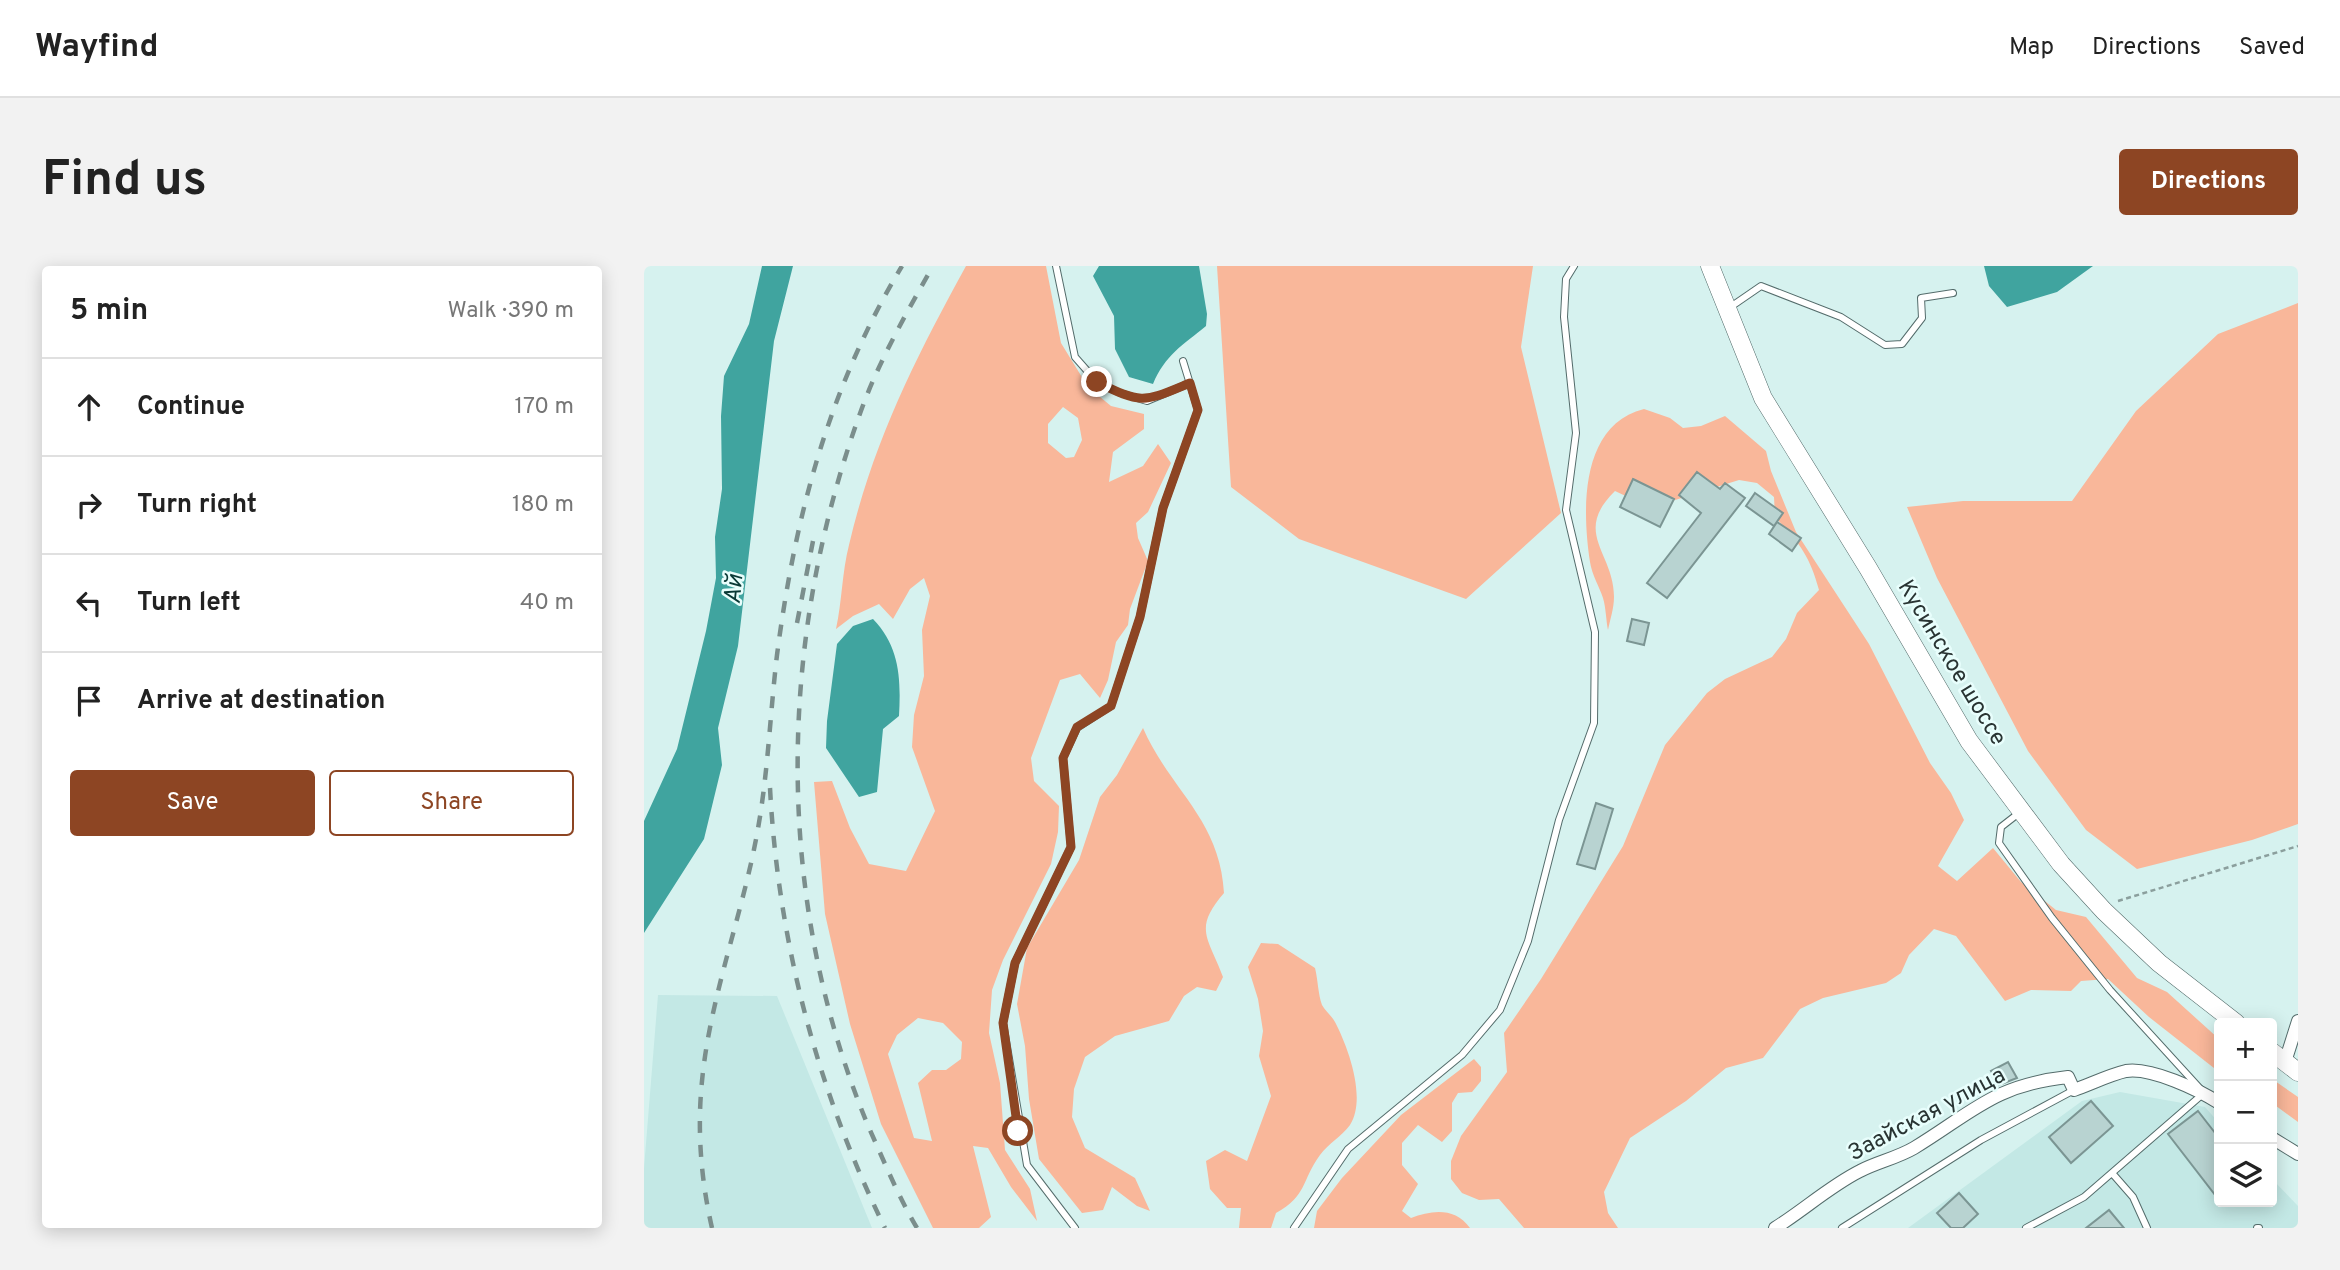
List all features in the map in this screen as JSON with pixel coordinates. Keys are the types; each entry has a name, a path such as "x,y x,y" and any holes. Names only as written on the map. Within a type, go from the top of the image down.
{"main road":[{"name":"Кусинское шоссе","path":"1710,266 1763,398 1868,568 1969,741 2020,812 2104,911 2159,963 2230,1018"}],"street":[{"path":"2285,1062 2298,1021"},
{"path":"2074,1090 2129,1071 2165,1078 2214,1100"},
{"name":"Заайская улица","path":"1775,1228 1859,1171 1912,1149 1959,1116 1999,1093 2041,1080 2068,1077 2074,1090"},
{"path":"2277,1141 2298,1154"}],"lane":[{"path":"1056,266 1075,357 1097,382 1120,393 1147,401 1190,383"},
{"path":"1294,1228 1348,1149 1462,1055 1500,1010 1528,941 1559,820 1594,723 1595,632 1566,510 1576,433 1564,317 1566,279 1574,266"},
{"path":"1726,311 1761,286 1841,317 1885,345 1902,344 1922,318 1921,298 1953,293"},
{"path":"1076,1228 1027,1165 1003,1023 1015,963 1071,847 1063,758 1077,727 1111,706 1140,617 1163,508 1198,410 1183,361"},
{"path":"2020,812 2001,827 1999,843 2052,918 2110,990 2203,1093 2084,1197 2026,1228"},
{"path":"1842,1228 1982,1140 2074,1090"},
{"path":"2112,1173 2133,1197 2147,1228"}],"path":[{"path":"2104,911 2119,900 2298,846"}],"shaded area":[{"path":"966,266 1046,266 1061,343 1088,387 1111,406 1144,414 1144,429 1113,452 1109,482 1143,466 1158,444 1171,463 1148,512 1136,523 1138,538 1148,561 1130,609 1128,625 1116,642 1108,680 1100,698 1080,674 1060,680 1031,758 1034,781 1059,806 1058,832 1051,864 1003,960 992,990 989,1033 1000,1083 1005,1150 1030,1189 1037,1221 1011,1187 988,1148 973,1146 991,1217 979,1228 933,1228 881,1124 850,1024 825,914 814,782 832,781 850,828 869,864 906,871 935,811 912,747 914,715 924,676 922,630 930,596 924,578 910,589 893,619 879,604 853,616 836,629 847,555 870,471 913,367","holes":["1063,407 1078,418 1082,440 1074,457 1066,458 1048,443 1048,424","918,1018 943,1023 962,1042 961,1059 946,1070 932,1070 918,1083 932,1141 914,1138 888,1054 897,1035"]},
{"path":"1217,266 1533,266 1521,347 1561,513 1466,599 1299,539 1231,487"},
{"path":"2298,303 2298,824 2252,840 2137,869 2086,830 2028,751 1937,578 1907,507 1963,501 2072,501 2136,411 2218,334"},
{"path":"1644,409 1670,418 1683,428 1701,426 1725,416 1766,451 1771,471 1796,532 1869,644 1930,763 1951,793 1964,820 1938,866 1957,881 1993,848 2021,882 2056,910 2086,917 2137,978 2167,992 2214,1034 2214,1068 2149,1017 2108,979 2081,981 2071,991 2031,990 2005,1001 1956,936 1934,929 1909,955 1901,973 1886,983 1823,998 1800,1009 1763,1058 1726,1068 1686,1101 1630,1138 1604,1192 1608,1213 1618,1228 1524,1228 1499,1199 1479,1200 1462,1193 1451,1179 1451,1161 1461,1136 1507,1072 1504,1033 1541,979 1623,846 1665,745 1707,693 1725,679 1772,657 1786,639 1797,613 1819,590 1803,550 1775,517 1774,497 1757,483 1739,480 1672,501 1632,499 1615,491 1603,506 1597,519 1596,531 1612,581 1614,601 1608,630 1604,602 1591,567 1587,541 1587,495 1590,472 1597,451 1607,432 1623,418"},
{"path":"1143,728 1166,770 1204,825 1213,845 1224,893 1209,916 1206,933 1223,977 1216,991 1197,987 1184,996 1169,1021 1115,1036 1085,1057 1074,1089 1072,1117 1085,1148 1135,1178 1150,1211 1137,1206 1112,1187 1103,1210 1082,1213 1039,1159 1017,1004 1027,948 1079,860 1100,797 1117,775"},
{"path":"1261,943 1278,944 1315,968 1322,1005 1335,1022 1350,1058 1357,1101 1350,1125 1320,1155 1299,1194 1276,1213 1271,1228 1239,1228 1241,1208 1227,1208 1210,1189 1206,1161 1225,1150 1247,1161 1271,1096 1259,1056 1263,1031 1258,999 1248,967"},
{"path":"658,995 777,996 872,1228 644,1228 644,1168"},
{"path":"1474,1059 1481,1067 1481,1081 1472,1092 1458,1093 1452,1103 1452,1131 1442,1142 1418,1125 1402,1143 1402,1165 1418,1184 1402,1211 1411,1218 1427,1213 1450,1213 1470,1228 1314,1228 1317,1211 1342,1178 1401,1115"},
{"path":"2277,1082 2298,1097 2298,1122 2277,1107"},
{"path":"2120,1092 2205,1107 2214,1117 2214,1207 2277,1207 2277,1184 2298,1206 2298,1228 1908,1228 2082,1101"}],"water":[{"name":"Ай","path":"762,266 793,266 774,341 738,646 718,728 722,765 704,839 644,933 644,821 677,749 706,631 716,578 715,537 722,489 721,416 724,376 749,324"},
{"path":"1099,266 1199,266 1207,314 1206,326 1169,358 1153,384 1129,377 1115,349 1114,316 1093,276"},
{"path":"1984,266 2093,266 2057,292 2007,307 1989,286"},
{"path":"873,619 894,652 899,676 899,716 883,729 877,792 859,797 826,748 827,721 837,644 853,626"}],"building":[{"path":"1697,472 1720,489 1725,483 1745,498 1667,598 1647,583 1701,513 1679,495"},
{"path":"1633,479 1674,499 1660,527 1620,507"},
{"path":"1755,493 1783,513 1774,526 1746,506"},
{"path":"1777,522 1801,538 1792,551 1769,534"},
{"path":"1632,619 1649,623 1644,645 1627,641"},
{"path":"1596,803 1613,809 1595,869 1577,864"},
{"path":"2008,1062 2017,1078 1999,1085 1991,1071"},
{"path":"2091,1101 2113,1126 2071,1163 2049,1137"},
{"path":"2198,1111 2214,1132 2214,1194 2168,1134"},
{"path":"1959,1193 1978,1214 1963,1228 1951,1228 1937,1213"},
{"path":"2109,1210 2124,1228 2086,1228"}],"railway":[{"path":"712,1228 701,1155 702,1081 712,1018 751,865 761,812 777,655 794,553 805,503 835,406 876,312 902,266"},
{"path":"917,1228 869,1128 838,1041 815,951 802,860 798,769 802,677 814,586 834,496 869,390 894,336 933,266"},
{"path":"797,623 813,541"},
{"path":"770,788 782,902 805,1014 839,1123 885,1228"}],"route":[{"path":"1018,1131 1014,1082 1003,1023 1015,963 1071,847 1063,758 1077,727 1111,706 1140,617 1163,508 1198,410 1190,383 1147,401 1120,393 1097,382"}]}
